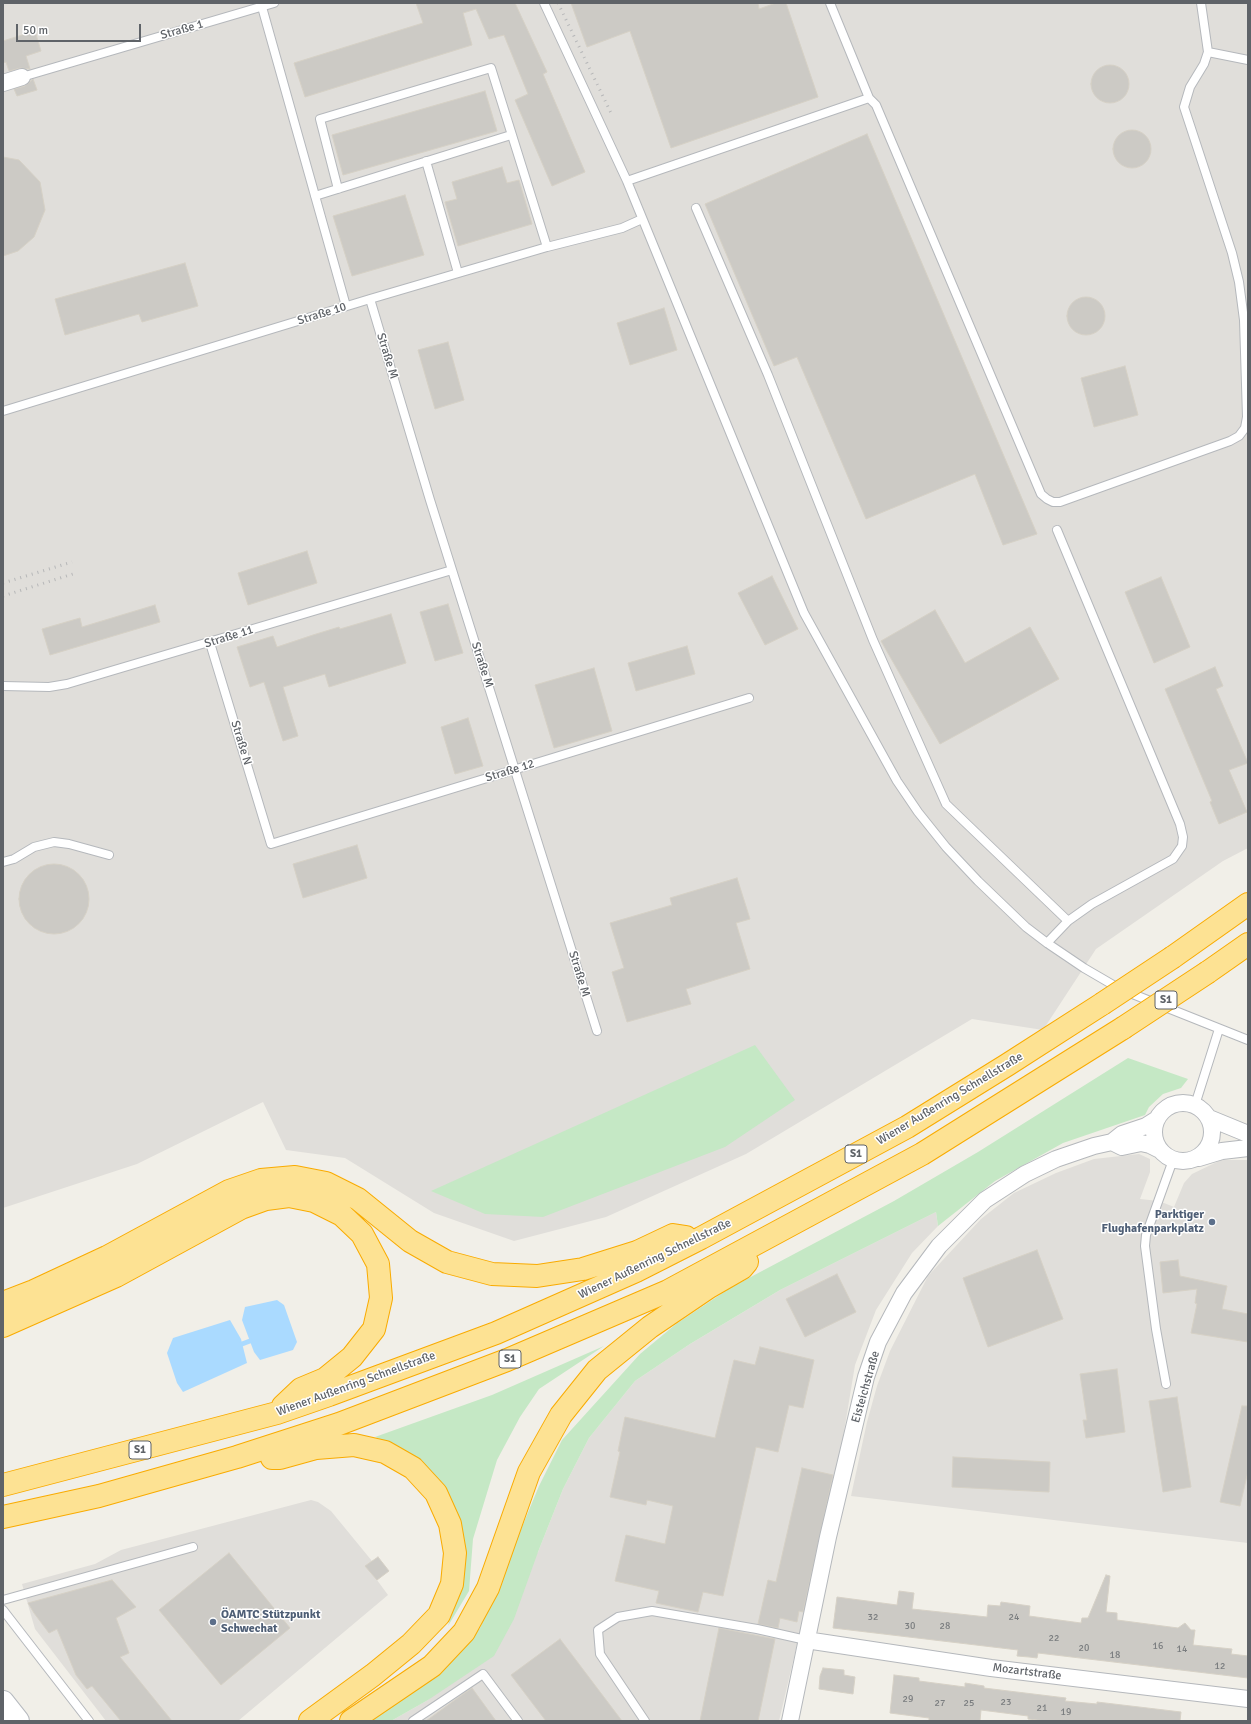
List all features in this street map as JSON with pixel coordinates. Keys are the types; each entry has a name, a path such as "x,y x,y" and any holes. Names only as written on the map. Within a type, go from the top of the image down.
{"highway":[{"name":"Wiener Außenring Schnellstraße","path":"3,1485 277,1413 496,1333 636,1271 701,1238 907,1127 1007,1065 1173,957 1248,904"},
{"name":"S1","path":"3,1517 99,1496 237,1457 339,1424 506,1360 668,1291 922,1154 1038,1082 1208,972 1248,944"},
{"path":"3,1303 34,1291 107,1257 229,1191 262,1180 295,1177 326,1182 358,1199 410,1241 447,1262 492,1274 537,1276 583,1269 638,1252 673,1235 701,1238"},
{"path":"3,1326 116,1276 241,1208 266,1200 289,1196 314,1201 342,1215 362,1234 378,1264 381,1298 374,1329 352,1357 325,1379 301,1389 277,1413"},
{"path":"351,1721 432,1666 464,1632 488,1588 529,1472 561,1415 598,1370 650,1327 709,1287 742,1268 772,1236"},
{"path":"237,1457 280,1458 316,1448 354,1445 385,1452 413,1468 436,1493 450,1524 455,1553 452,1584 439,1615 411,1644 372,1676 310,1721"}],"main road":[{"path":"3,1702 18,1721"}],"street":[{"path":"3,83 22,77"},
{"path":"1199,1158 1210,1145 1213,1136 1209,1118 1203,1110 1195,1105 1188,1103 1174,1104 1161,1113 1157,1119 1154,1134 1160,1150 1173,1160 1191,1161 1222,1151 1248,1148"},
{"path":"1209,1118 1248,1134"},
{"name":"Eisteichstraße","path":"790,1721 828,1537 866,1377 878,1342 904,1293 939,1246 985,1200 1025,1174 1056,1159 1094,1146 1112,1142 1122,1134 1146,1126 1157,1119"},
{"name":"Eisteichstraße","path":"1112,1142 1122,1147 1145,1144 1160,1150"},
{"name":"Mozartstraße","path":"806,1640 992,1668 1248,1699"}],"lane":[{"name":"Straße 1","path":"22,77 274,3"},
{"path":"544,3 627,181 801,606 872,738 897,781 918,812 946,847 978,881 1026,927 1047,943 1084,968 1120,989 1248,1040"},
{"path":"830,3 869,98 876,105 1042,494 1053,502 1060,502 1230,441 1239,436 1245,428 1247,417 1244,320 1245,299 1232,253 1184,107 1190,88 1204,64 1208,52 1201,3"},
{"path":"262,6 346,306"},
{"path":"1208,52 1248,60"},
{"path":"338,189 320,119 491,68 547,247"},
{"path":"627,181 869,98"},
{"path":"315,196 511,134"},
{"path":"426,161 458,273"},
{"path":"696,208 768,375 873,640 946,804 1068,921"},
{"name":"Straße 10","path":"3,411 346,306 547,247 622,228 642,219"},
{"name":"Straße M","path":"370,299 452,570 597,1031"},
{"path":"1047,943 1068,921 1092,904 1173,859 1182,846 1183,837 1177,817 1057,530"},
{"name":"Straße 11","path":"3,686 50,687 67,684 210,643 452,570"},
{"name":"Straße N","path":"210,643 271,844"},
{"name":"Straße 12","path":"271,844 750,698"},
{"path":"3,862 14,859 34,847 54,842 69,844 109,855"},
{"path":"1195,1105 1219,1029"},
{"path":"1166,1384 1156,1330 1145,1246 1146,1235 1173,1160"},
{"path":"3,1600 192,1547"},
{"path":"3,1610 89,1721"},
{"path":"645,1721 600,1654 598,1630 618,1617 652,1611 757,1629 806,1640"},
{"path":"413,1721 483,1674 518,1721"}],"shaded area":[{"path":"3,3 1248,3 1248,848 1223,861 1096,949 1043,1030 972,1019 746,1154 606,1217 514,1241 434,1213 345,1158 286,1150 263,1102 137,1164 3,1208"},
{"path":"1139,1154 1150,1159 1150,1172 1140,1199 1159,1201 1174,1207 1184,1183 1192,1174 1221,1160 1248,1160 1248,1543 851,1496 867,1422 877,1386 890,1351 928,1276 981,1219 1014,1193 1056,1173 1094,1159"},
{"path":"936,1212 938,1226 912,1253 876,1310 855,1365 837,1474 779,1721 391,1721 428,1700 538,1552 563,1489 589,1438 635,1381 690,1344 780,1290"},
{"path":"311,1500 318,1502 331,1511 372,1561 378,1557 389,1571 377,1580 388,1595 238,1721 106,1721 35,1629 22,1584 95,1564 121,1550"}],"green space":[{"path":"755,1045 795,1100 725,1147 543,1217 485,1214 431,1191"},
{"path":"1128,1058 1188,1079 1181,1088 1163,1094 1149,1107 1145,1115 1063,1143 995,1181 938,1226 936,1212 780,1290 690,1344 635,1381 589,1438 563,1489 514,1619 494,1656 428,1700 391,1721 367,1721 448,1665 480,1628 539,1486 562,1440 640,1354 676,1324 730,1288 894,1201 978,1152"},
{"path":"604,1346 539,1389 520,1417 497,1460 473,1539 469,1591 448,1626 454,1606 442,1484 426,1466 412,1456 397,1446 375,1437 492,1395"}],"water":[{"path":"277,1300 284,1305 297,1342 293,1350 260,1360 254,1352 242,1320 245,1307"},
{"path":"230,1320 241,1339 247,1363 183,1392 177,1383 167,1353 173,1338"}],"building":[{"path":"416,3 515,3 547,72 543,74 585,172 552,186 515,100 528,94 504,35 489,39 476,9 463,13 472,45 305,97 294,63 423,23"},
{"path":"571,3 758,3 759,9 776,3 786,3 818,97 671,148 630,31 587,47"},
{"path":"35,31 41,51 26,56 30,69 20,68 9,71 6,62 3,63 3,41"},
{"path":"1106,65 1114,65 1121,68 1126,73 1129,84 1126,95 1121,100 1114,103 1106,103 1099,100 1094,95 1091,88 1091,80 1094,73 1099,68"},
{"path":"33,79 37,90 17,96 14,89 25,86"},
{"path":"485,91 497,131 343,175 332,135"},
{"path":"1128,130 1136,130 1143,133 1148,138 1151,149 1148,160 1143,165 1136,168 1128,168 1121,165 1116,160 1113,153 1113,145 1116,138 1121,133"},
{"path":"867,134 1037,534 1003,545 975,474 866,519 797,357 774,366 705,204"},
{"path":"3,157 19,160 40,182 45,210 34,237 18,251 3,256"},
{"path":"502,167 507,183 519,180 532,224 458,246 445,202 457,199 452,182"},
{"path":"405,195 424,255 352,276 333,216"},
{"path":"185,263 198,306 142,322 139,314 65,335 55,299"},
{"path":"1082,297 1090,297 1097,300 1102,305 1105,316 1102,327 1097,332 1090,335 1082,335 1075,332 1070,327 1067,320 1067,312 1070,305 1075,300"},
{"path":"664,308 677,350 630,365 617,323"},
{"path":"448,342 464,400 435,409 418,350"},
{"path":"1125,366 1138,415 1094,427 1081,378"},
{"path":"307,551 317,583 248,605 238,573"},
{"path":"772,576 798,629 765,645 738,593"},
{"path":"1161,577 1190,647 1154,663 1125,592"},
{"path":"448,604 463,653 435,661 420,612"},
{"path":"155,605 160,622 50,655 42,629 80,618 82,627"},
{"path":"935,610 965,663 1030,627 1059,679 940,744 881,641"},
{"path":"391,614 406,663 329,687 325,674 283,687 298,736 283,741 264,682 250,687 237,647 273,636 277,647 339,627 340,629"},
{"path":"687,646 695,674 636,691 628,663"},
{"path":"1215,667 1223,686 1216,689 1248,763 1229,770 1247,812 1219,824 1210,802 1212,801 1165,689"},
{"path":"594,668 612,731 554,748 535,685"},
{"path":"468,718 483,766 455,774 441,727"},
{"path":"357,845 367,878 303,898 293,864"},
{"path":"47,864 61,864 74,870 83,879 89,892 87,912 79,924 61,934 47,934 34,928 25,919 19,906 19,892 25,879 34,870"},
{"path":"737,878 750,919 736,923 750,969 686,989 691,1004 627,1022 612,972 624,968 610,923 672,905 670,898"},
{"path":"1037,1250 1063,1319 988,1347 963,1278"},
{"path":"1178,1260 1180,1276 1227,1286 1222,1309 1248,1314 1248,1342 1191,1333 1197,1304 1195,1303 1197,1289 1163,1293 1160,1262"},
{"path":"837,1274 856,1312 805,1337 786,1299"},
{"path":"760,1347 814,1360 803,1408 789,1405 778,1452 756,1447 723,1596 703,1592 698,1612 656,1603 659,1591 615,1581 626,1535 665,1544 673,1506 647,1500 646,1505 610,1497 620,1452 618,1451 625,1417 715,1438 734,1360 755,1365"},
{"path":"1117,1369 1125,1432 1086,1438 1083,1420 1087,1420 1080,1374"},
{"path":"1177,1397 1191,1487 1163,1492 1149,1401"},
{"path":"1242,1406 1248,1406 1248,1471 1240,1506 1220,1502"},
{"path":"953,1457 1050,1462 1049,1492 952,1487"},
{"path":"802,1468 833,1475 803,1612 799,1611 797,1622 780,1618 778,1628 758,1624 768,1580 776,1582"},
{"path":"229,1553 290,1628 221,1685 159,1610"},
{"path":"378,1557 389,1571 377,1580 365,1566"},
{"path":"1106,1575 1110,1576 1106,1612 1117,1613 1117,1620 1178,1628 1185,1623 1191,1630 1195,1630 1193,1645 1232,1649 1231,1654 1248,1656 1248,1678 1038,1653 1037,1658 1017,1656 1018,1650 833,1628 837,1597 897,1605 899,1591 914,1593 912,1609 987,1617 988,1605 1000,1606 1001,1602 1030,1606 1029,1616 1081,1623 1082,1618 1088,1618"},
{"path":"112,1580 136,1607 116,1618 129,1653 120,1657 172,1721 121,1721 92,1686 87,1689 76,1675 57,1629 49,1633 28,1603"},
{"path":"719,1628 775,1639 758,1721 700,1721"},
{"path":"560,1639 622,1721 546,1721 511,1675"},
{"path":"823,1668 844,1670 844,1675 855,1677 853,1694 819,1689 820,1676"},
{"path":"894,1675 919,1678 919,1681 965,1687 965,1683 984,1686 984,1688 1066,1698 1065,1701 1097,1704 1097,1702 1181,1712 1180,1721 1046,1721 1028,1719 1028,1716 981,1710 980,1721 929,1721 929,1718 890,1713"},
{"path":"472,1688 496,1721 426,1721 459,1697"}],"waterway":[{"path":"242,1344 250,1341"}],"railway":[{"path":"558,3 612,115"},
{"path":"3,583 72,562"},
{"path":"3,596 76,573"}],"place":[{"name":"Parktiger Flughafenparkplatz","path":"1212,1222"},
{"name":"ÖAMTC Stützpunkt Schwechat","path":"213,1622"}]}
